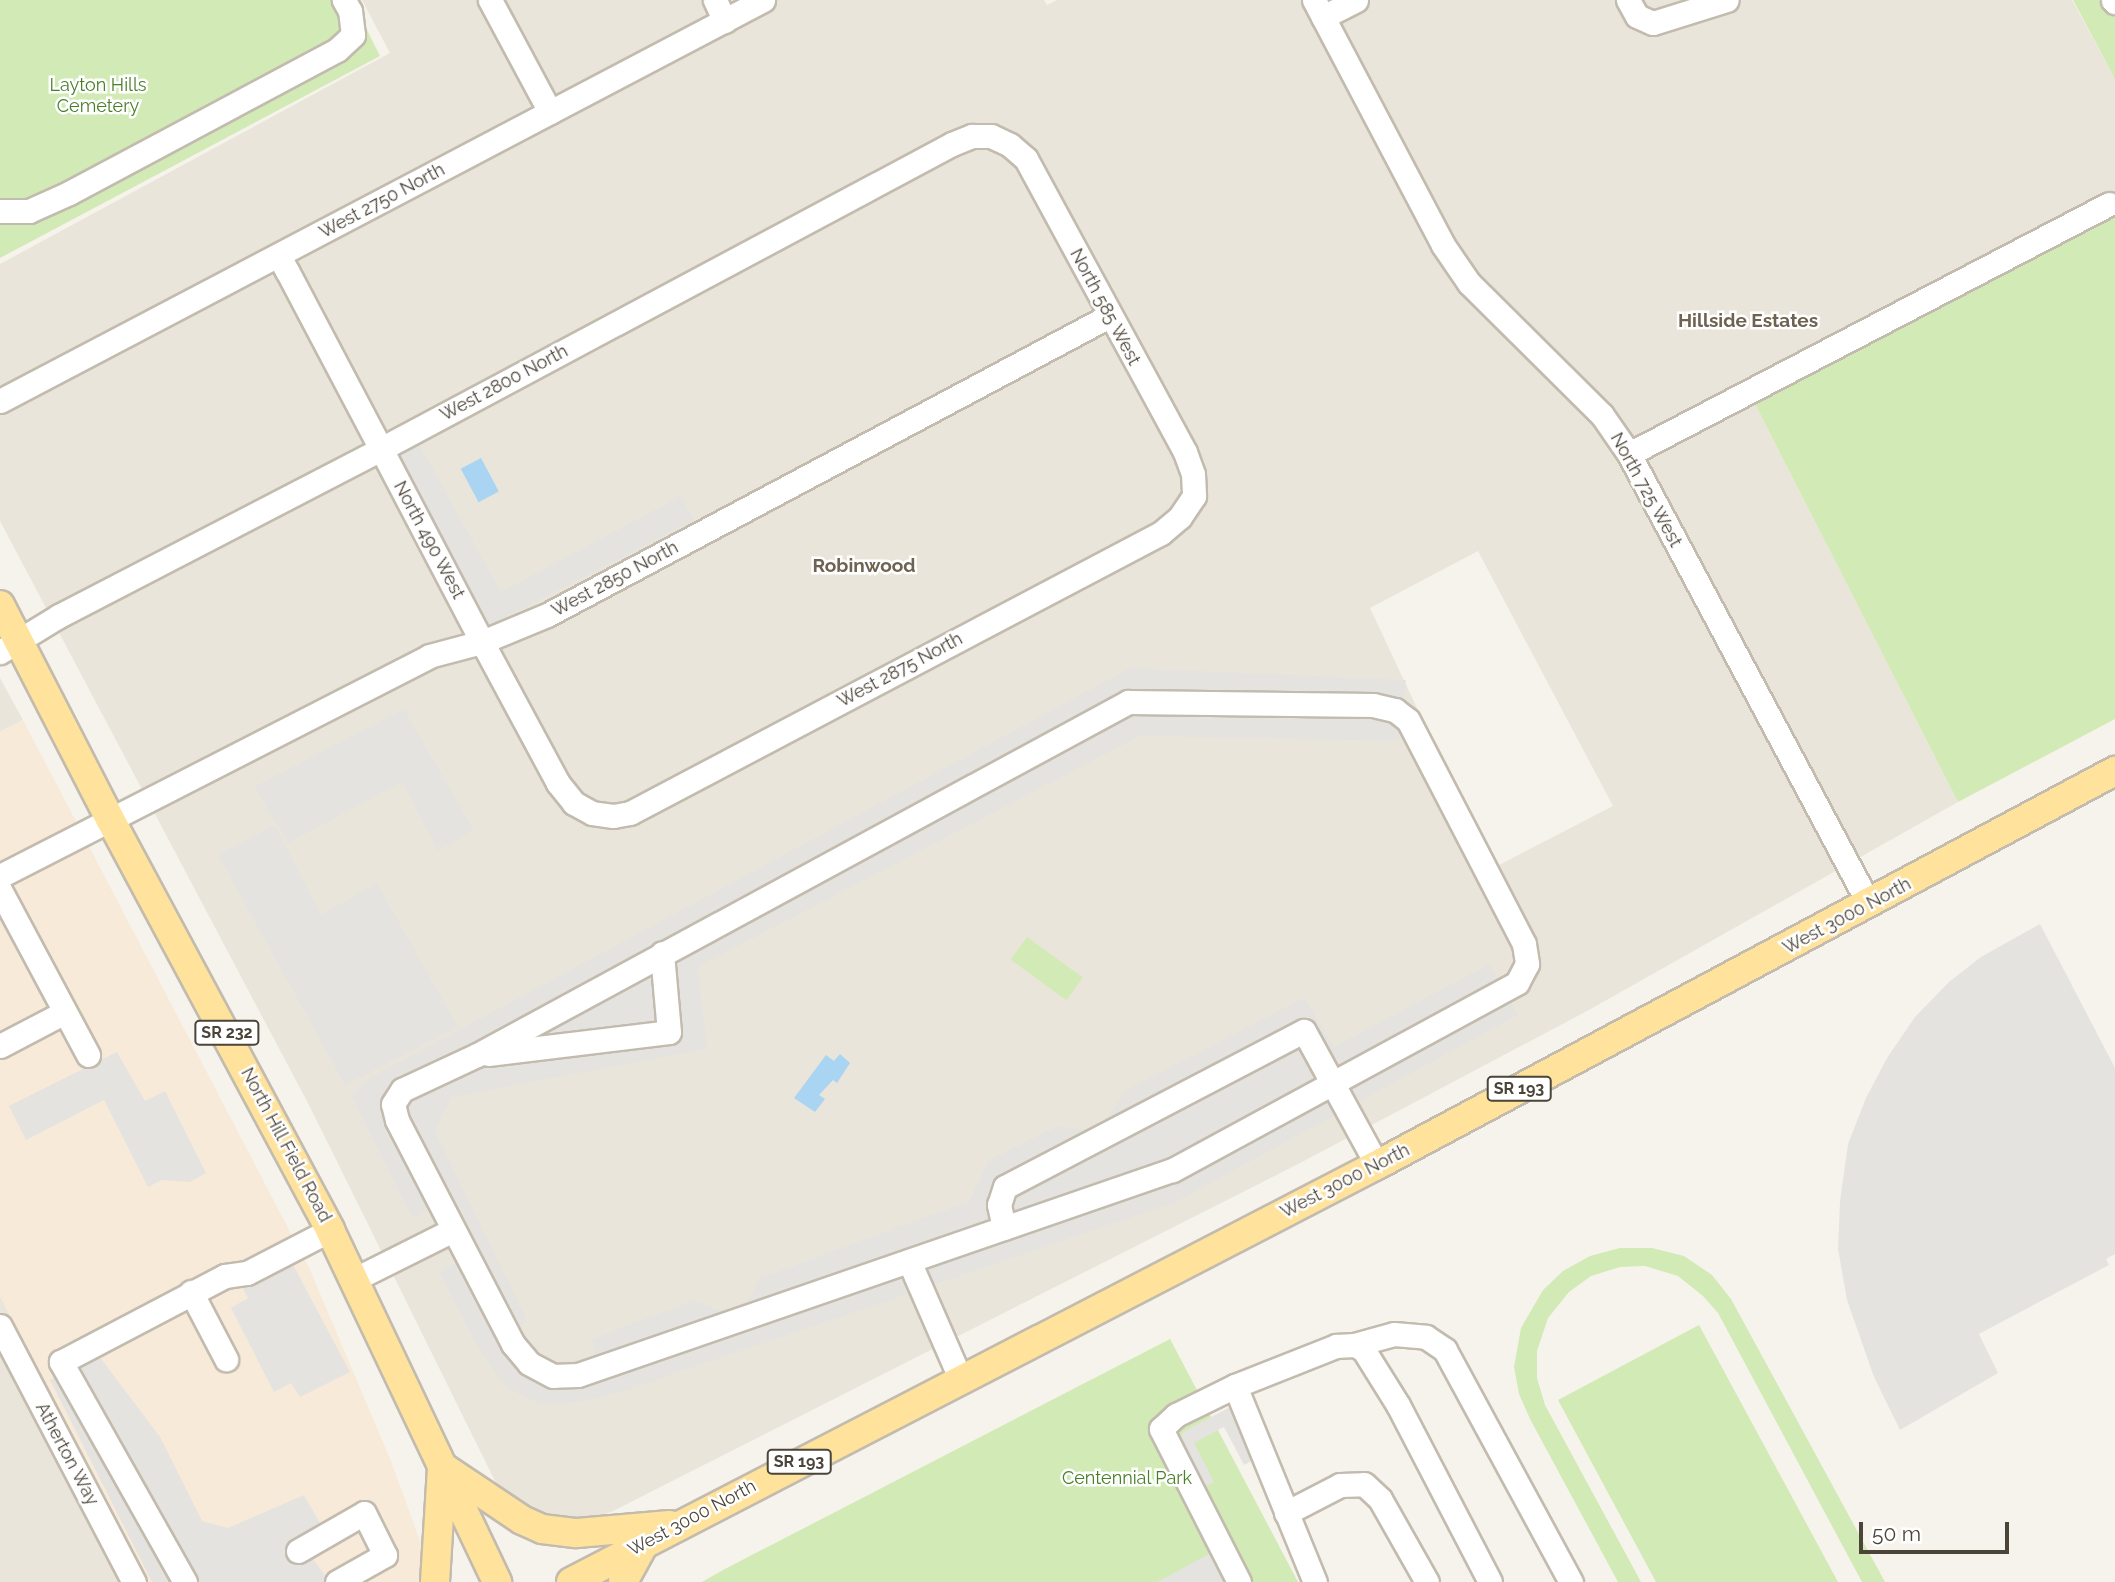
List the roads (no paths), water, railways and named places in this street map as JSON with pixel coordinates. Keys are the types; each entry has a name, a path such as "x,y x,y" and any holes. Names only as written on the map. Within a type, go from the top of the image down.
{"main road":[{"name":"North Hill Field Road","path":"0,605 10,646 110,819 330,1230 497,1582"},
{"name":"West 3000 North","path":"572,1582 960,1378 1377,1165 2115,771"},
{"path":"442,1466 522,1520 542,1529 577,1533 680,1524"},
{"path":"435,1582 442,1466"},
{"path":"623,1582 644,1544"}],"street":[{"path":"0,212 29,211 69,193 337,50 353,35 350,11 344,0"},
{"path":"490,0 550,112"},
{"path":"715,0 726,21"},
{"name":"West 2750 North","path":"0,401 763,0"},
{"path":"1319,9 1356,0"},
{"path":"1628,0 1637,16 1653,23 1727,0"},
{"name":"North 725 West","path":"1319,9 1443,245 1462,273 1501,316 1564,374 1602,415 1629,454 1869,904"},
{"name":"West 2800 North","path":"10,646 59,616 380,449 952,144 972,136 991,136"},
{"name":"North 585 West","path":"991,136 1010,145 1026,159 1185,452 1193,474 1194,496"},
{"path":"1629,454 2109,204"},
{"name":"North 490 West","path":"279,256 558,783 574,803 592,813"},
{"name":"West 2850 North","path":"0,876 429,656 482,642 547,615 1109,316"},
{"name":"West 2875 North","path":"592,813 613,816 630,813 1161,533 1180,517 1194,496"},
{"path":"1128,702 1373,705 1395,710 1408,720 1524,944 1527,964 1517,983 1172,1170 578,1375 553,1376 529,1363 513,1344 397,1121 393,1104 402,1090 477,1055 1128,702"},
{"path":"0,890 88,1055"},
{"path":"477,1055 670,1032 662,953"},
{"path":"0,1046 65,1012"},
{"path":"1004,1228 999,1205 1005,1187 1304,1031 1377,1165"},
{"path":"185,1582 61,1362 191,1292 225,1276 247,1273 330,1230"},
{"path":"353,1280 453,1230"},
{"path":"909,1261 960,1378"},
{"path":"191,1292 226,1359"},
{"name":"Atherton Way","path":"0,1326 134,1582"},
{"path":"1239,1582 1160,1429 1176,1415 1235,1386 1336,1346 1354,1345 1394,1334 1426,1337 1445,1350 1572,1582"},
{"path":"1354,1345 1363,1349 1398,1405 1490,1582"},
{"path":"1235,1386 1315,1582"},
{"path":"1286,1513 1340,1485 1364,1484 1380,1499 1427,1582"},
{"path":"298,1551 364,1513 385,1555 337,1582"}],"water":[{"path":"481,458 499,492 479,502 461,469"},
{"path":"840,1054 850,1063 837,1083 833,1080 819,1095 825,1099 815,1112 794,1098 826,1055 834,1061"}],"district":[{"name":"Hillside Estates","path":"1748,321"},
{"name":"Robinwood","path":"864,566"}],"park label":[{"name":"Layton Hills Cemetery","path":"98,96"},
{"name":"Centennial Park","path":"1127,1478"}]}
